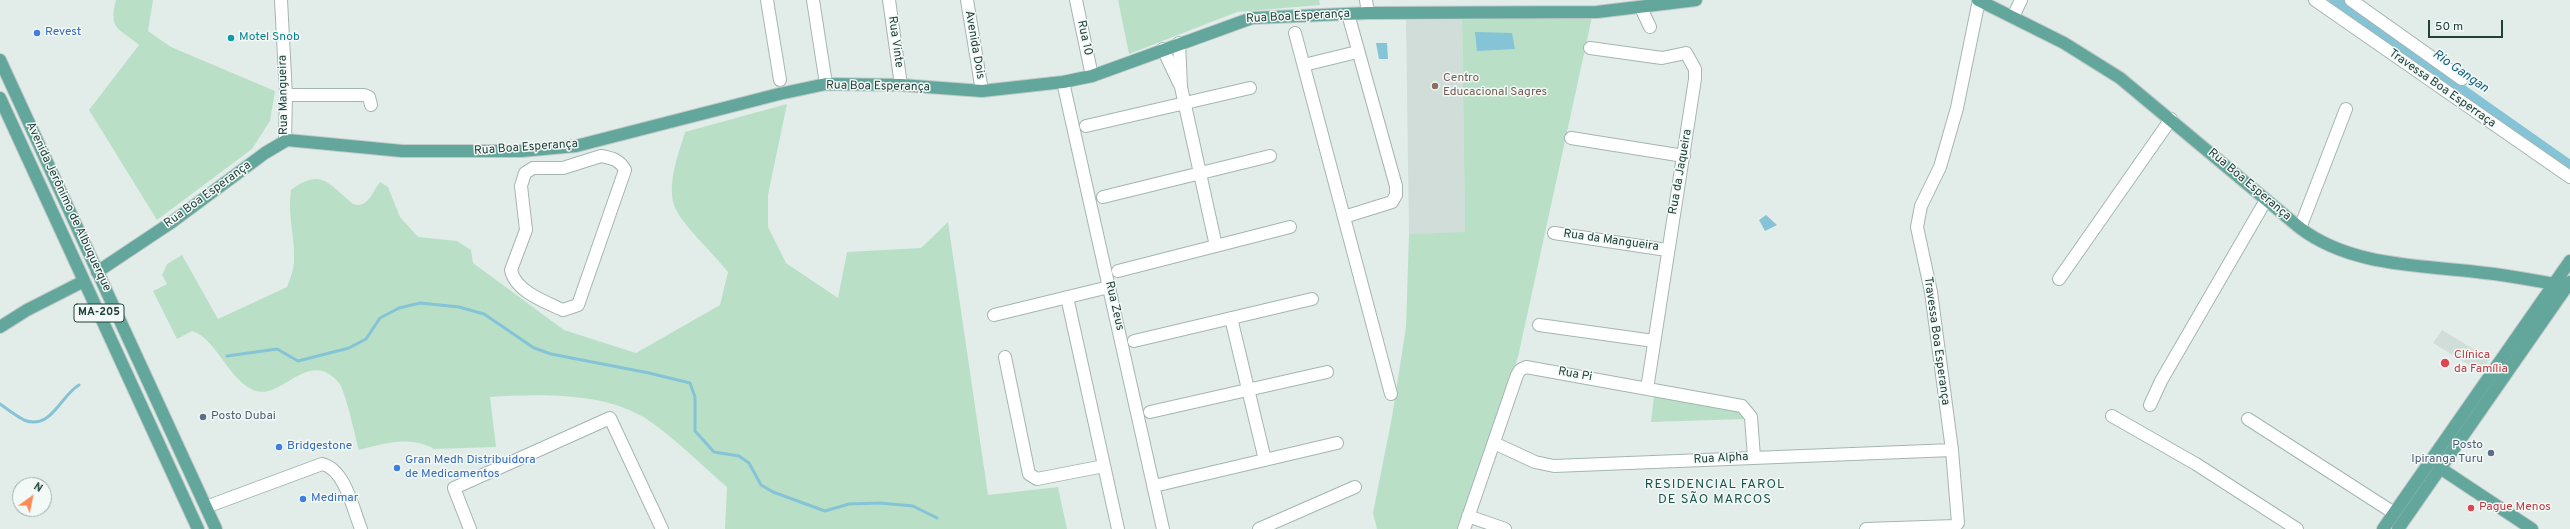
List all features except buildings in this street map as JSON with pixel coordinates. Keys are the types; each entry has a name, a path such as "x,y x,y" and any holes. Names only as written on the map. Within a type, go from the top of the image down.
{"main road":[{"name":"Rua Boa Esperança","path":"97,272 172,222 265,153 285,141 298,140 363,148 433,152 575,152 771,96 826,84 901,85 982,91 1063,82 1092,76 1252,18 1368,13 1597,12 1641,8 1696,0"},
{"name":"Rua Boa Esperança","path":"1978,0 2092,59 2171,119 2300,228 2324,244 2358,255 2414,265 2503,275 2553,284 2569,285"},
{"name":"Avenida Jerônimo de Albuquerque","path":"0,60 216,529"},
{"name":"Avenida Jerônimo de Albuquerque","path":"0,98 198,529"},
{"path":"2383,529 2570,261"},
{"path":"0,327 28,310 84,281"},
{"path":"2398,529 2569,285"},
{"path":"2440,468 2532,529"}],"street":[{"name":"Rua Mangueira","path":"281,0 286,95 285,141"},
{"path":"767,0 780,80"},
{"path":"813,0 826,84"},
{"name":"Rua Vinte","path":"889,0 901,85"},
{"name":"Avenida Dois","path":"967,0 982,91"},
{"name":"Rua 10","path":"1076,0 1092,76"},
{"path":"1366,0 1368,13"},
{"name":"Travessa Boa Esperança","path":"1866,529 1958,524 1952,450 1942,393 1931,292 1917,227 1922,206 1940,167 1957,108 1978,0"},
{"path":"2013,17 2021,0"},
{"name":"Travessa Boa Esperraça","path":"2315,0 2570,177"},
{"path":"2351,0 2462,79"},
{"path":"1641,8 1650,27"},
{"path":"1344,217 1392,202 1396,195 1394,173 1357,52 1348,14"},
{"path":"1295,32 1391,394"},
{"path":"1179,44 1181,87 1216,246"},
{"name":"Rua da Jaqueira","path":"1590,48 1662,58 1686,53 1695,69 1695,79 1684,156 1647,389"},
{"path":"1163,49 1181,87"},
{"path":"1304,65 1357,52"},
{"name":"Rua Zeus","path":"1063,82 1164,529"},
{"path":"1086,126 1184,102 1250,88"},
{"path":"286,95 364,95 369,97 371,105"},
{"path":"2300,228 2346,109"},
{"path":"2059,279 2171,119"},
{"path":"1571,138 1684,156"},
{"path":"601,156 614,158 622,164 625,170 578,305 563,310 540,300 514,281 511,270 526,230 521,186 525,173 533,168 563,168 601,156"},
{"path":"1103,197 1270,156"},
{"path":"2150,405 2161,381 2266,200"},
{"path":"1118,271 1290,227"},
{"name":"Rua da Mangueira","path":"1554,233 1668,250"},
{"path":"994,315 1109,287"},
{"path":"1067,297 1118,529"},
{"path":"1134,342 1312,299"},
{"path":"1231,318 1265,460"},
{"path":"1539,325 1654,341"},
{"path":"1005,358 1029,474 1037,479 1104,466"},
{"name":"Rua Pi","path":"1464,529 1517,376 1522,368 1526,367 1745,408 1751,417 1754,458"},
{"path":"1150,412 1327,372"},
{"path":"2112,416 2196,464 2297,529"},
{"path":"470,529 454,488 610,418 662,529"},
{"path":"2248,419 2394,513"},
{"path":"1154,486 1337,443"},
{"name":"Rua Alpha","path":"1494,444 1535,462 1554,466 1952,450"},
{"path":"206,507 322,464 328,465 339,476 361,529"},
{"path":"1262,528 1355,487"},
{"path":"1468,516 1505,529"}],"shaded area":[{"name":"Centro Educacional Sagres","path":"1406,20 1462,20 1465,233 1409,234"},
{"path":"2442,330 2490,359 2481,372 2433,343"}],"green space":[{"path":"116,0 153,0 148,31 171,47 275,91 270,121 252,149 157,220 89,110 139,45 121,31 114,23 113,17"},
{"path":"1118,0 1319,0 1320,5 1237,12 1129,54"},
{"path":"1592,17 1518,357 1458,529 1377,529 1373,513 1392,417 1406,327 1409,234 1465,232 1462,20"},
{"path":"787,104 768,195 768,227 786,263 838,298 847,252 921,248 948,222 988,495 1058,487 1067,529 725,529 727,487 678,443 648,420 631,411 612,404 571,397 529,395 490,397 496,447 434,449 416,442 396,442 359,450 342,388 339,383 328,373 316,370 305,372 273,389 262,392 251,389 235,375 208,341 200,335 192,331 177,339 153,291 167,284 162,275 167,264 182,255 218,319 287,287 293,270 294,260 290,216 291,190 301,183 317,179 331,185 353,204 358,205 369,199 380,182 388,187 400,217 418,237 457,241 471,250 473,263 564,330 636,353 720,305 728,272 690,229 677,212 674,205 672,196 673,177 685,132"},
{"path":"1654,396 1743,409 1746,419 1651,422"}],"water":[{"path":"1475,32 1512,33 1515,49 1477,51"},
{"path":"1376,43 1387,43 1388,59 1379,59"},
{"path":"1766,215 1777,225 1765,231 1759,220"}],"waterway":[{"name":"Rio Gangan","path":"2334,0 2570,166"},
{"path":"227,356 277,349 298,361 349,348 366,339 380,318 399,308 420,303 459,307 484,314 534,348 551,354 649,373 690,383 695,397 695,431 714,452 739,456 749,463 761,485 773,492 825,511 849,504 880,503 913,506 937,518"},
{"path":"0,404 24,420 33,422 41,421 48,417 72,390 79,385"}],"place":[{"name":"Revest","path":"37,33"},
{"name":"Motel Snob","path":"231,38"},
{"name":"Centro Educacional Sagres","path":"1435,86"},
{"name":"Clínica da Família","path":"2445,363"},
{"name":"Posto Dubai","path":"203,417"},
{"name":"Bridgestone","path":"279,447"},
{"name":"Posto Ipiranga Turu","path":"2491,453"},
{"name":"Gran Medh Distribuidora de Medicamentos","path":"397,468"},
{"name":"Medimar","path":"303,499"},
{"name":"Pague Menos","path":"2471,508"}],"district":[{"name":"RESIDENCIAL FAROL DE SÃO MARCOS","path":"1715,492"}]}
